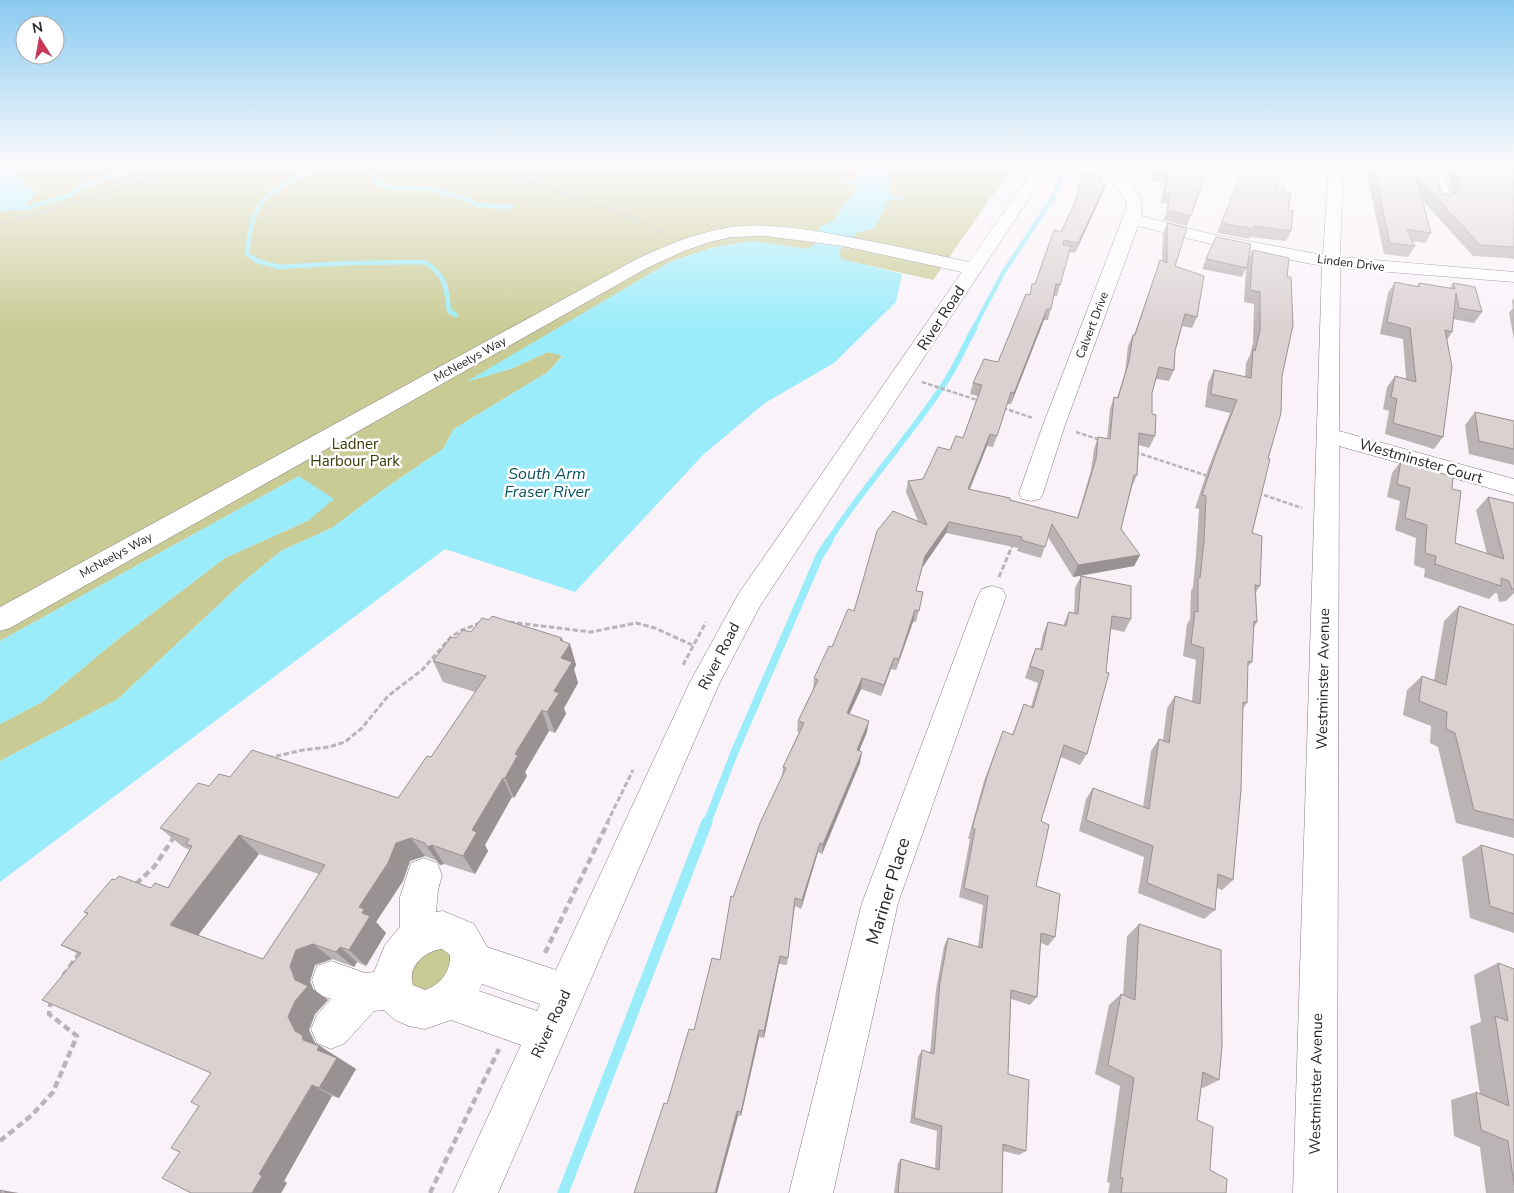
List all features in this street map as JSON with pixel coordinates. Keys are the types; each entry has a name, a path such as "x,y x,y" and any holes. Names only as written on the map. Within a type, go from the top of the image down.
{"street":[{"name":"River Road","path":"475,1193 529,1028 548,987 729,634 749,600 903,376 1006,221"},
{"name":"Calvert Drive","path":"1031,493 1054,424 1131,221"},
{"name":"Linden Drive","path":"1139,221 1215,240 1331,262 1514,277"},
{"name":"Westminster Avenue","path":"1315,1193 1333,221"},
{"name":"McNeelys Way","path":"0,620 640,264 687,243 721,234 744,231 783,232 859,244 974,268"},
{"name":"Westminster Court","path":"1328,435 1514,488"},
{"name":"Mariner Place","path":"811,1193 880,903 992,596"},
{"path":"420,935 416,906 424,875"},
{"path":"331,1030 363,988 392,978 394,966 409,943 420,935 443,930 454,932 463,938 469,949 471,961 468,975 449,1000 436,1007 422,1009 410,1007 400,1000 363,988"},
{"path":"471,961 548,987"},
{"path":"449,1000 529,1028"}],"path":[{"path":"638,221 687,243"},
{"path":"921,382 985,402"},
{"path":"994,405 1039,420"},
{"path":"1070,429 1106,442"},
{"path":"1134,451 1216,479"},
{"path":"1252,491 1308,510"},
{"path":"992,596 1014,541"},
{"path":"262,760 291,752 329,747 345,742 362,728 388,696 422,670 451,637 468,627 486,621"},
{"path":"501,621 533,624 568,631 591,632 636,623 655,628 692,645 682,668"},
{"path":"548,987 635,766"},
{"path":"134,885 154,867 175,835"},
{"path":"59,982 82,950"},
{"path":"0,1141 44,1103 53,1092 76,1036 49,1014 52,994"},
{"path":"430,1193 529,1028"}],"green space":[{"name":"Ladner Harbour Park","path":"0,221 975,221 933,280 840,259 807,249 753,241 711,248 670,262 469,381 513,368 548,352 563,355 548,372 454,429 443,449 332,528 281,551 243,582 118,699 0,761 0,724 42,702 113,643 225,558 309,520 299,476 0,641"},
{"path":"429,947 450,949 452,976 424,993 412,986 411,964"}],"water":[{"name":"South Arm Fraser River","path":"833,221 878,221 874,229 858,232 839,251 841,259 902,274 896,302 834,363 765,403 703,455 575,592 445,549 0,882 0,761 118,699 243,582 281,551 332,528 443,449 454,429 548,372 563,356 548,352 513,368 466,382 670,262 711,248 753,241 807,249 814,245 820,227"},
{"path":"299,476 334,499 309,520 225,558 113,643 42,702 0,724 0,641"}],"building":[{"path":"1066,221 1088,221 1078,243 1064,240 1063,245 1071,246 1060,285 1056,284 1051,309 1047,309 1014,393 1011,392 997,436 990,434 968,489 1010,498 1010,500 1078,518 1096,459 1098,437 1110,439 1114,397 1118,398 1129,361 1133,335 1135,335 1160,260 1167,263 1167,223 1187,228 1175,266 1204,276 1197,317 1185,314 1175,351 1174,370 1159,367 1152,393 1152,414 1156,415 1155,436 1139,433 1137,475 1134,475 1121,529 1140,555 1078,565 1052,524 1045,547 1021,540 1022,537 949,522 925,556 916,591 923,592 919,611 915,610 899,659 894,658 884,685 862,678 847,713 869,721 857,750 862,752 823,844 820,843 802,900 795,898 788,958 780,956 764,1031 759,1030 741,1112 737,1111 715,1193 634,1193 664,1103 667,1104 689,1029 694,1030 712,958 720,960 731,896 733,897 760,823 786,768 783,767 804,723 798,721 818,680 814,678 829,646 832,647 848,609 854,611 877,531 893,511 927,525 908,481 923,479 938,447 950,450 956,436 963,438 982,385 973,383 984,359 998,362 1026,294 1030,295 1032,284 1035,284 1054,230 1061,232"},
{"path":"1222,221 1292,221 1291,231 1254,226 1254,229 1221,223"},
{"path":"1385,221 1428,221 1431,233 1406,229 1415,246 1390,243"},
{"path":"1457,221 1514,221 1514,247 1480,245"},
{"path":"1216,237 1251,244 1247,268 1206,259"},
{"path":"1253,250 1289,258 1287,277 1291,277 1293,325 1282,376 1281,413 1268,459 1270,459 1252,533 1262,536 1260,586 1255,585 1257,622 1254,621 1252,662 1248,661 1247,703 1243,702 1241,790 1233,880 1218,874 1215,910 1147,883 1153,846 1086,820 1093,788 1149,809 1159,739 1169,743 1175,696 1200,704 1204,648 1191,644 1195,611 1198,612 1198,578 1200,578 1204,541 1206,496 1202,495 1237,400 1211,394 1214,370 1251,378 1253,350 1255,351 1260,331 1260,292 1250,290"},
{"path":"1395,282 1419,287 1419,283 1455,289 1453,283 1475,287 1482,312 1459,308 1456,293 1452,332 1445,330 1452,367 1443,437 1393,423 1397,399 1391,397 1395,376 1416,382 1410,328 1387,322"},
{"path":"1475,412 1514,421 1514,449 1479,441"},
{"path":"1401,461 1453,477 1452,489 1461,491 1455,543 1504,559 1488,497 1514,503 1514,589 1512,589 1509,581 1501,578 1501,586 1435,564 1436,556 1425,553 1427,525 1405,518 1410,488 1397,484"},
{"path":"1081,576 1131,586 1131,619 1112,616 1106,672 1109,673 1087,754 1064,745 1041,821 1049,825 1036,886 1060,894 1055,937 1041,933 1037,997 1011,990 1008,1074 1029,1080 1026,1151 1003,1144 1002,1193 898,1193 901,1159 939,1170 942,1126 914,1118 922,1050 934,1054 940,982 948,938 982,948 988,896 964,888 975,829 972,828 989,770 1003,731 1013,735 1024,704 1033,708 1044,671 1030,666 1036,648 1042,650 1048,622 1066,626 1069,612 1078,614"},
{"path":"1459,606 1514,625 1514,820 1474,810 1455,733 1446,729 1447,712 1419,701 1422,676 1446,685"},
{"path":"492,616 562,638 560,640 570,644 561,658 572,662 554,691 559,693 547,712 542,710 515,754 518,755 472,830 477,832 463,856 432,845 427,847 425,843 411,838 396,843 388,863 359,907 364,909 362,913 370,916 349,950 340,947 336,952 313,944 296,950 290,966 295,980 308,986 295,1001 288,1017 295,1031 302,1035 303,1040 319,1046 317,1050 337,1058 319,1088 312,1085 259,1174 262,1176 252,1193 191,1193 162,1178 180,1152 171,1148 199,1106 191,1102 211,1073 42,1000 81,953 61,945 88,913 84,912 112,879 115,880 119,876 151,888 155,883 168,888 192,846 186,844 189,839 160,828 198,783 209,786 219,774 230,777 252,750 398,798 427,756 431,757 486,676 433,661 451,637 456,638 463,630 471,632 482,618 489,620","holes":["239,835 325,865 263,959 170,925"]},
{"path":"1481,845 1514,855 1514,914 1490,906"},
{"path":"1139,924 1221,950 1222,1046 1219,1080 1203,1072 1197,1120 1213,1127 1210,1170 1227,1179 1226,1193 1121,1193 1123,1178 1120,1177 1134,1078 1108,1065 1121,994 1135,1000"},
{"path":"1498,963 1514,969 1514,1185 1508,1141 1481,1130 1476,1092 1509,1106 1495,1016 1508,1021"}],"waterway":[{"path":"253,221 247,254 257,261 279,267 349,263 425,262 437,272 444,283 449,311 456,315"},
{"path":"974,328 1003,273 1038,221"},
{"path":"828,542 932,402 950,375 975,327"},
{"path":"707,823 735,751 820,555 829,541"},
{"path":"563,1193 707,822"}]}
